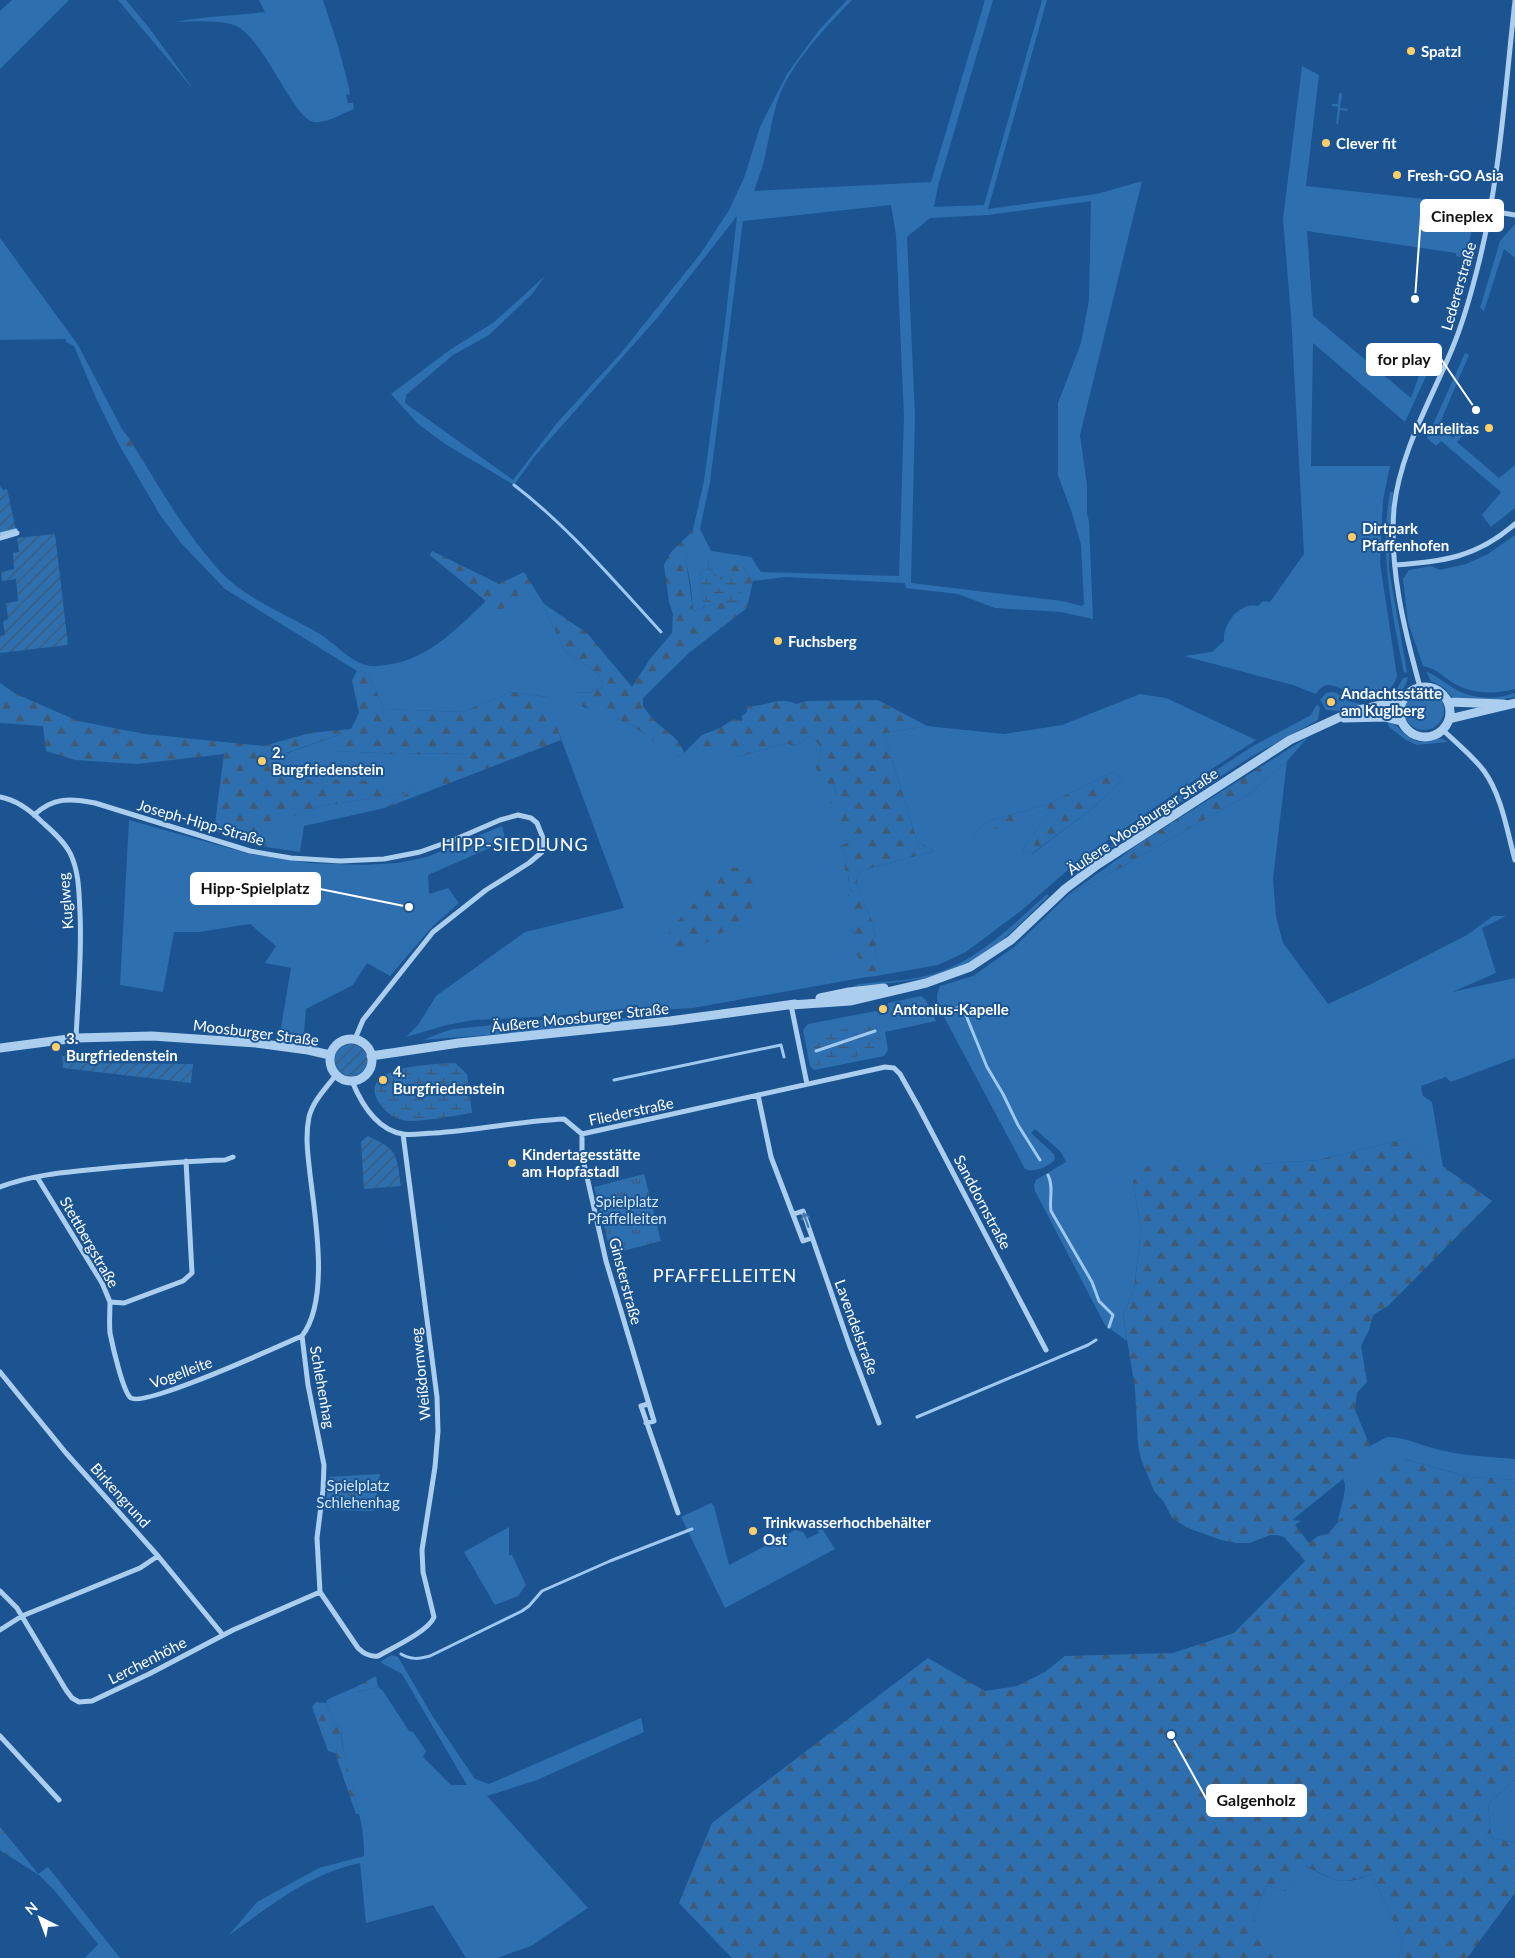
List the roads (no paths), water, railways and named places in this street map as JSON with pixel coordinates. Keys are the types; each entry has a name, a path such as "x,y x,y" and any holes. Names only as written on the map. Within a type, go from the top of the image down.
{"street":[{"name":"Ledererstraße","path":"1420,687 1397,588 1394,508 1402,473 1417,430 1453,348 1479,265 1491,211 1515,1"},
{"path":"1491,211 1515,214"},
{"path":"1395,565 1439,561 1464,555 1496,539 1515,524"},
{"path":"0,538 17,533"},
{"path":"1403,700 1400,707 1402,721 1410,732 1423,737 1430,736 1442,729 1449,719 1450,710 1448,702 1437,689 1420,687"},
{"name":"Äußere Moosburger Straße","path":"371,1056 459,1043 670,1022 791,1005 849,992 920,984 958,973 986,958 1011,940 1065,889 1097,865 1290,740 1351,712 1403,700 1409,692 1420,687"},
{"path":"1448,702 1511,704"},
{"path":"1449,719 1511,704"},
{"name":"Äußere Moosburger Straße","path":"1336,719 1385,717 1402,721"},
{"path":"1442,729 1480,767 1488,778 1497,798 1515,860"},
{"name":"Kuglweg","path":"0,797 14,801 34,815 68,849 76,872 79,887 81,951 76,1038"},
{"name":"Joseph-Hipp-Straße","path":"34,815 53,801 76,800 95,803 264,855 350,861 402,856 420,852 510,817 526,816 537,823 543,838 542,852 529,863 478,895 433,932 363,1020 355,1039"},
{"path":"791,1005 807,1084"},
{"name":"Moosburger Straße","path":"0,1048 76,1038 152,1036 204,1038 283,1046 330,1055"},
{"path":"336,1075 342,1079 352,1081 363,1077 368,1072 371,1066 371,1056 366,1045 355,1039"},
{"name":"Moosburger Straße","path":"336,1075 330,1062 330,1055 339,1042 355,1039"},
{"name":"Fliederstraße","path":"403,1134 452,1132 564,1119 582,1134 885,1067 894,1068"},
{"name":"Sanddornstraße","path":"894,1068 900,1074 920,1109 1046,1350"},
{"name":"Schlehenhag","path":"336,1075 315,1103 307,1128 318,1246 318,1267 315,1303 306,1330 302,1336 308,1385 324,1465 323,1490 316,1538 320,1592 358,1648 368,1655 378,1656"},
{"path":"352,1081 359,1096 375,1119 403,1134"},
{"name":"Lavendelstraße","path":"758,1096 771,1157 803,1241 812,1238"},
{"name":"Weißdornweg","path":"378,1656 424,1628 433,1621 434,1617 423,1572 422,1550 435,1467 438,1431 437,1396 403,1134"},
{"name":"Ginsterstraße","path":"582,1134 582,1155 606,1262 648,1404 641,1406 678,1514"},
{"name":"Stettbergstraße","path":"0,1187 37,1177 86,1170 186,1161 225,1160 233,1157"},
{"name":"Stettbergstraße","path":"37,1177 102,1283 110,1302 124,1303 183,1282 190,1276 192,1269 186,1161"},
{"name":"Lavendelstraße","path":"794,1214 803,1211 849,1344 879,1423"},
{"name":"Vogelleite","path":"110,1302 110,1334 117,1362 128,1394 135,1399 144,1399 192,1383 302,1336"},
{"name":"Birkengrund","path":"0,1372 66,1452 158,1556 223,1635"},
{"path":"0,1630 22,1616 140,1568 158,1556"},
{"path":"0,1591 14,1603 22,1616"},
{"name":"Lerchenhöhe","path":"22,1616 72,1698 79,1702 92,1701 223,1635 320,1592"},
{"path":"0,1736 59,1800"}],"waterway":[{"path":"514,485 554,519 661,632"},
{"path":"0,534 16,530"},
{"path":"948,1012 960,1007 963,1008 987,1067 1018,1125 1040,1160"},
{"path":"816,1051 875,1031"},
{"path":"614,1080 781,1045 784,1057"},
{"path":"400,1093 458,1092"},
{"path":"1048,1175 1051,1184 1051,1211 1092,1282 1099,1301 1113,1315 1109,1327"},
{"path":"917,1417 1096,1340"},
{"path":"401,1654 415,1658 430,1656 522,1611 542,1591 610,1561 692,1529"}],"place":[{"name":"Spatzl","path":"1411,51"},
{"name":"Clever fit","path":"1326,143"},
{"name":"Fresh-GO Asia","path":"1397,175"},
{"name":"Cineplex","path":"1415,299"},
{"name":"for play","path":"1476,410"},
{"name":"Marielitas","path":"1489,428"},
{"name":"Dirtpark Pfaffenhofen","path":"1352,537"},
{"name":"Fuchsberg","path":"778,641"},
{"name":"Andachtsstätte am Kuglberg","path":"1331,702"},
{"name":"2. Burgfriedenstein","path":"262,761"},
{"name":"Hipp-Spielplatz","path":"409,907"},
{"name":"Antonius-Kapelle","path":"883,1009"},
{"name":"3. Burgfriedenstein","path":"56,1047"},
{"name":"4. Burgfriedenstein","path":"383,1080"},
{"name":"Kindertagesstätte am Hopfastadl","path":"512,1163"},
{"name":"Trinkwasserhochbehälter Ost","path":"753,1531"},
{"name":"Galgenholz","path":"1171,1735"}],"district":[{"name":"HIPP-SIEDLUNG","path":"515,844"},
{"name":"PFAFFELLEITEN","path":"725,1275"}],"park label":[{"name":"Spielplatz Pfaffelleiten","path":"627,1210"},
{"name":"Spielplatz Schlehenhag","path":"358,1494"}]}
